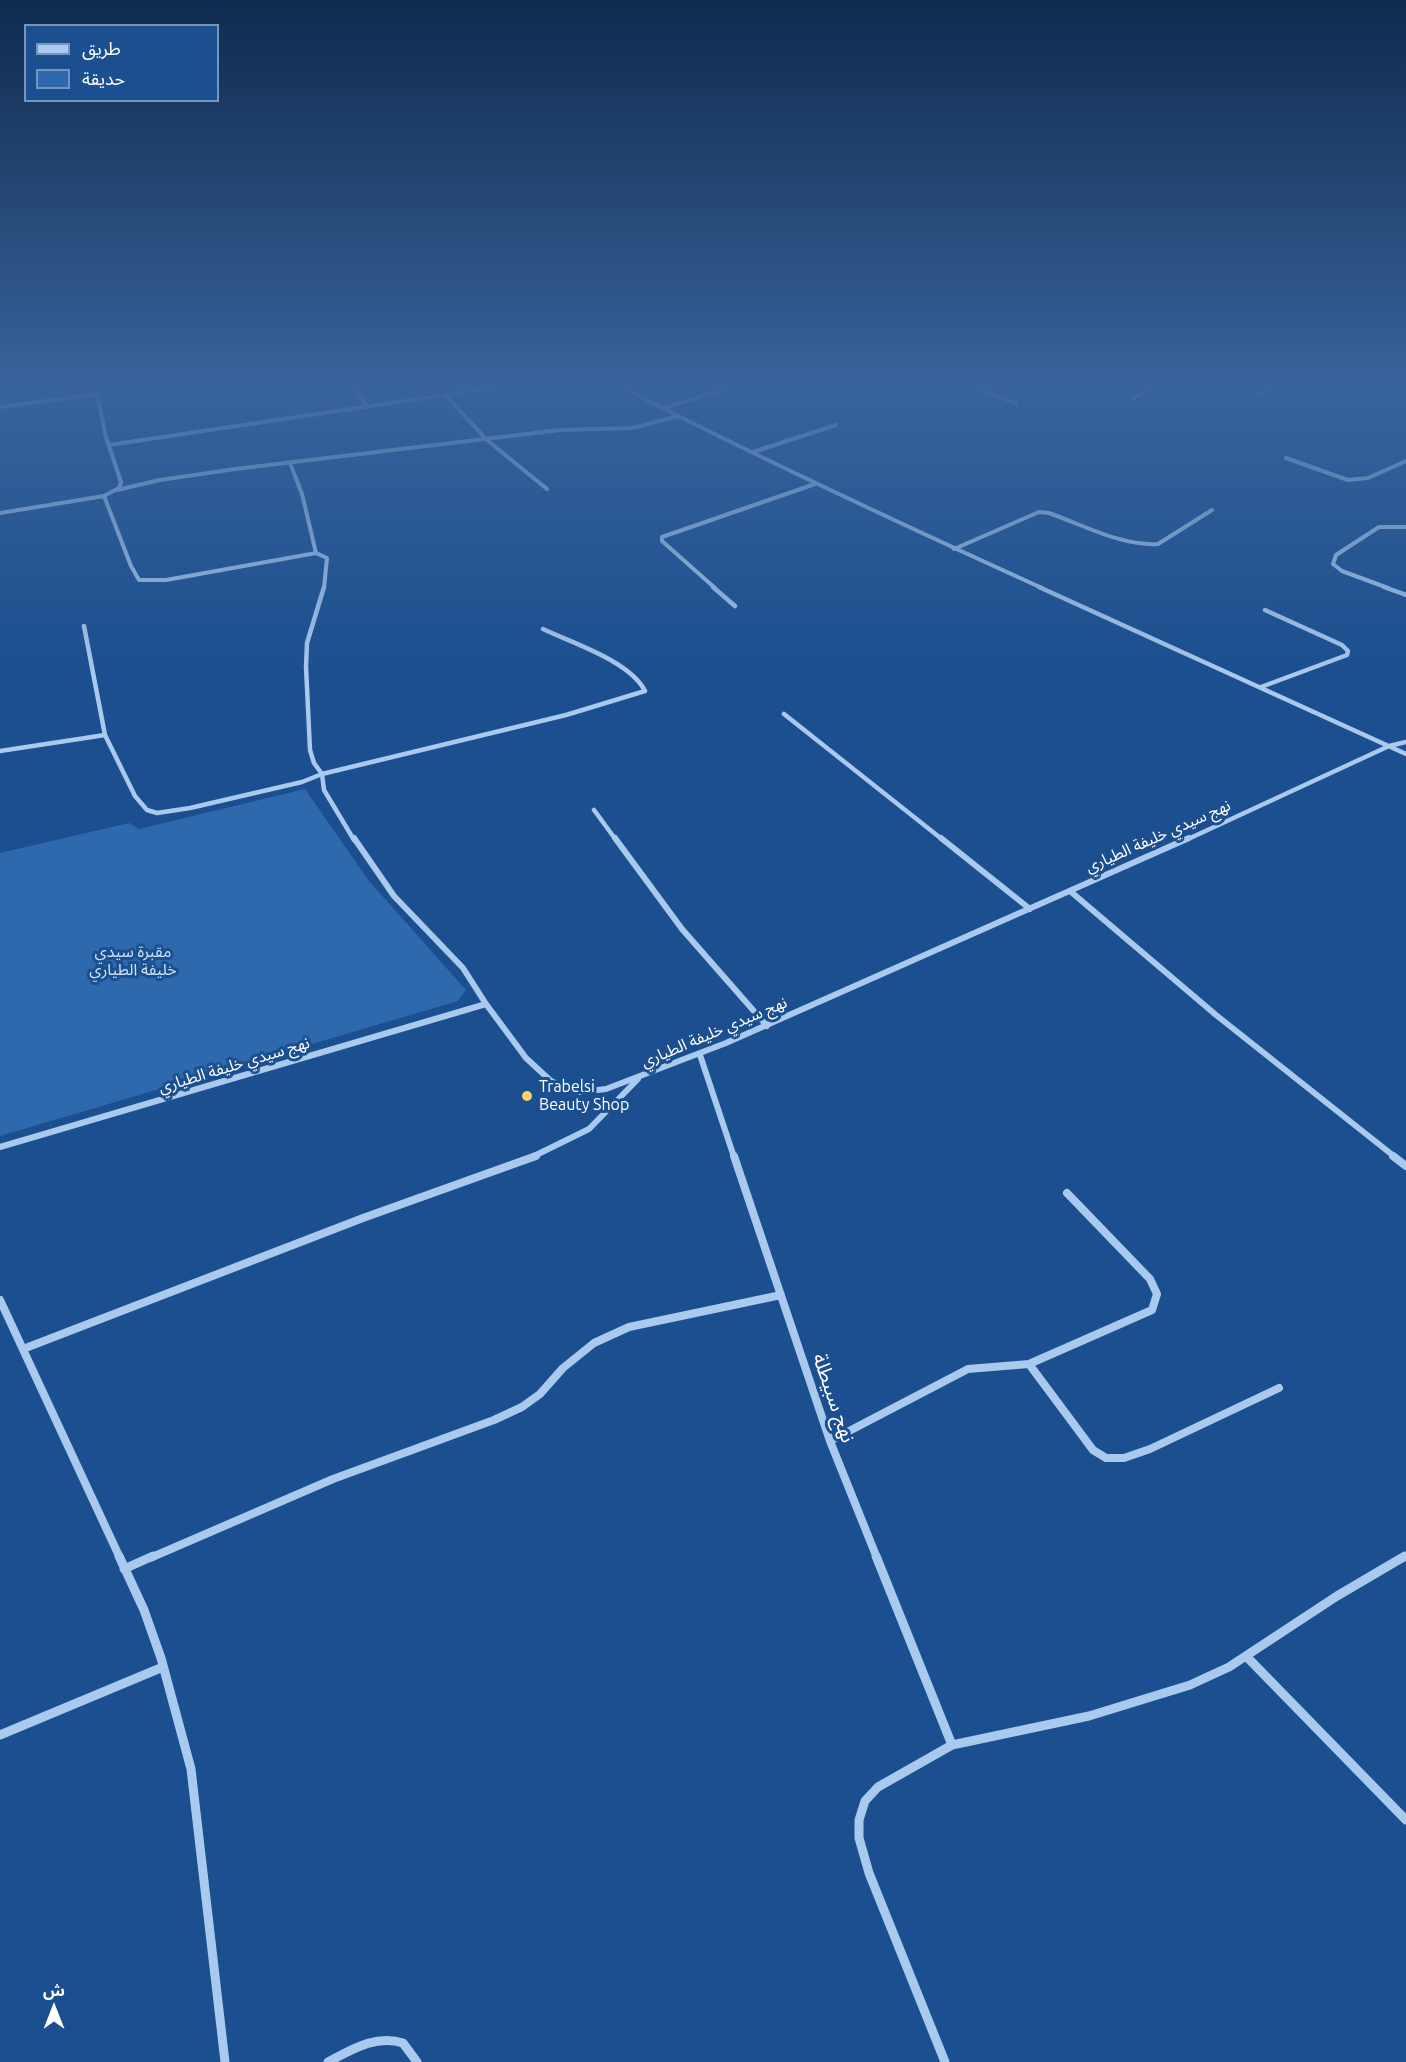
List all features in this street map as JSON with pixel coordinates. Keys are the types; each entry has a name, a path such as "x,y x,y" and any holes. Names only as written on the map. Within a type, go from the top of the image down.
{"street":[{"path":"117,490 120,484"},
{"path":"0,513 104,496 117,490 145,484"},
{"path":"298,484 316,553"},
{"path":"541,484 547,489"},
{"path":"735,606 662,541 662,537 814,484"},
{"path":"815,484 1406,754"},
{"path":"104,496 131,566 140,580 166,580 302,554 324,555 328,562 326,580 314,614 307,646 309,743 316,768 322,774 324,790 368,862 394,896 463,968 486,1004"},
{"path":"954,549 1039,512 1152,545 1158,544 1212,510"},
{"path":"1406,527 1379,527 1336,555 1333,564 1342,571 1406,595"},
{"path":"1261,687 1347,655 1348,651 1342,645 1265,610"},
{"path":"84,626 105,735 139,804 147,810 158,813 292,785 322,774 566,715 645,691 645,686 621,666 543,629"},
{"path":"784,714 1030,909"},
{"path":"0,751 105,735"},
{"name":"نهج سيدي خليفة الطياري","path":"0,1147 486,1004 530,1062 552,1084 568,1090 602,1091 700,1055 767,1026 1389,746 1406,742"},
{"path":"594,810 682,929 767,1026"},
{"path":"1070,891 1216,1016 1406,1166"},
{"name":"نهج سبيطلة","path":"700,1055 830,1440 952,1745"},
{"path":"23,1349 363,1218 544,1153 589,1129 639,1078"},
{"path":"830,1440 968,1369 1029,1364 1152,1310 1158,1301 1156,1287 1067,1193"},
{"path":"124,1569 333,1479 494,1420 522,1407 540,1394 563,1368 594,1343 629,1327 781,1294"},
{"path":"0,1300 144,1610 163,1666 190,1769 225,2062"},
{"path":"1029,1364 1093,1450 1106,1458 1124,1458 1150,1449 1279,1388"},
{"path":"945,2062 869,1873 859,1838 859,1820 865,1801 878,1786 952,1745 1089,1716 1190,1685 1246,1656 1337,1596 1406,1556"},
{"path":"1246,1656 1406,1820"},
{"path":"0,1735 163,1666"},
{"path":"328,2062 372,2043 388,2039 404,2043 417,2062"}],"green space":[{"name":"مقبرة سيدي خليفة الطياري","path":"305,789 369,881 466,990 458,1001 0,1136 0,853 129,823 139,829"}],"place":[{"name":"Trabelsi Beauty Shop","path":"527,1096"}]}
